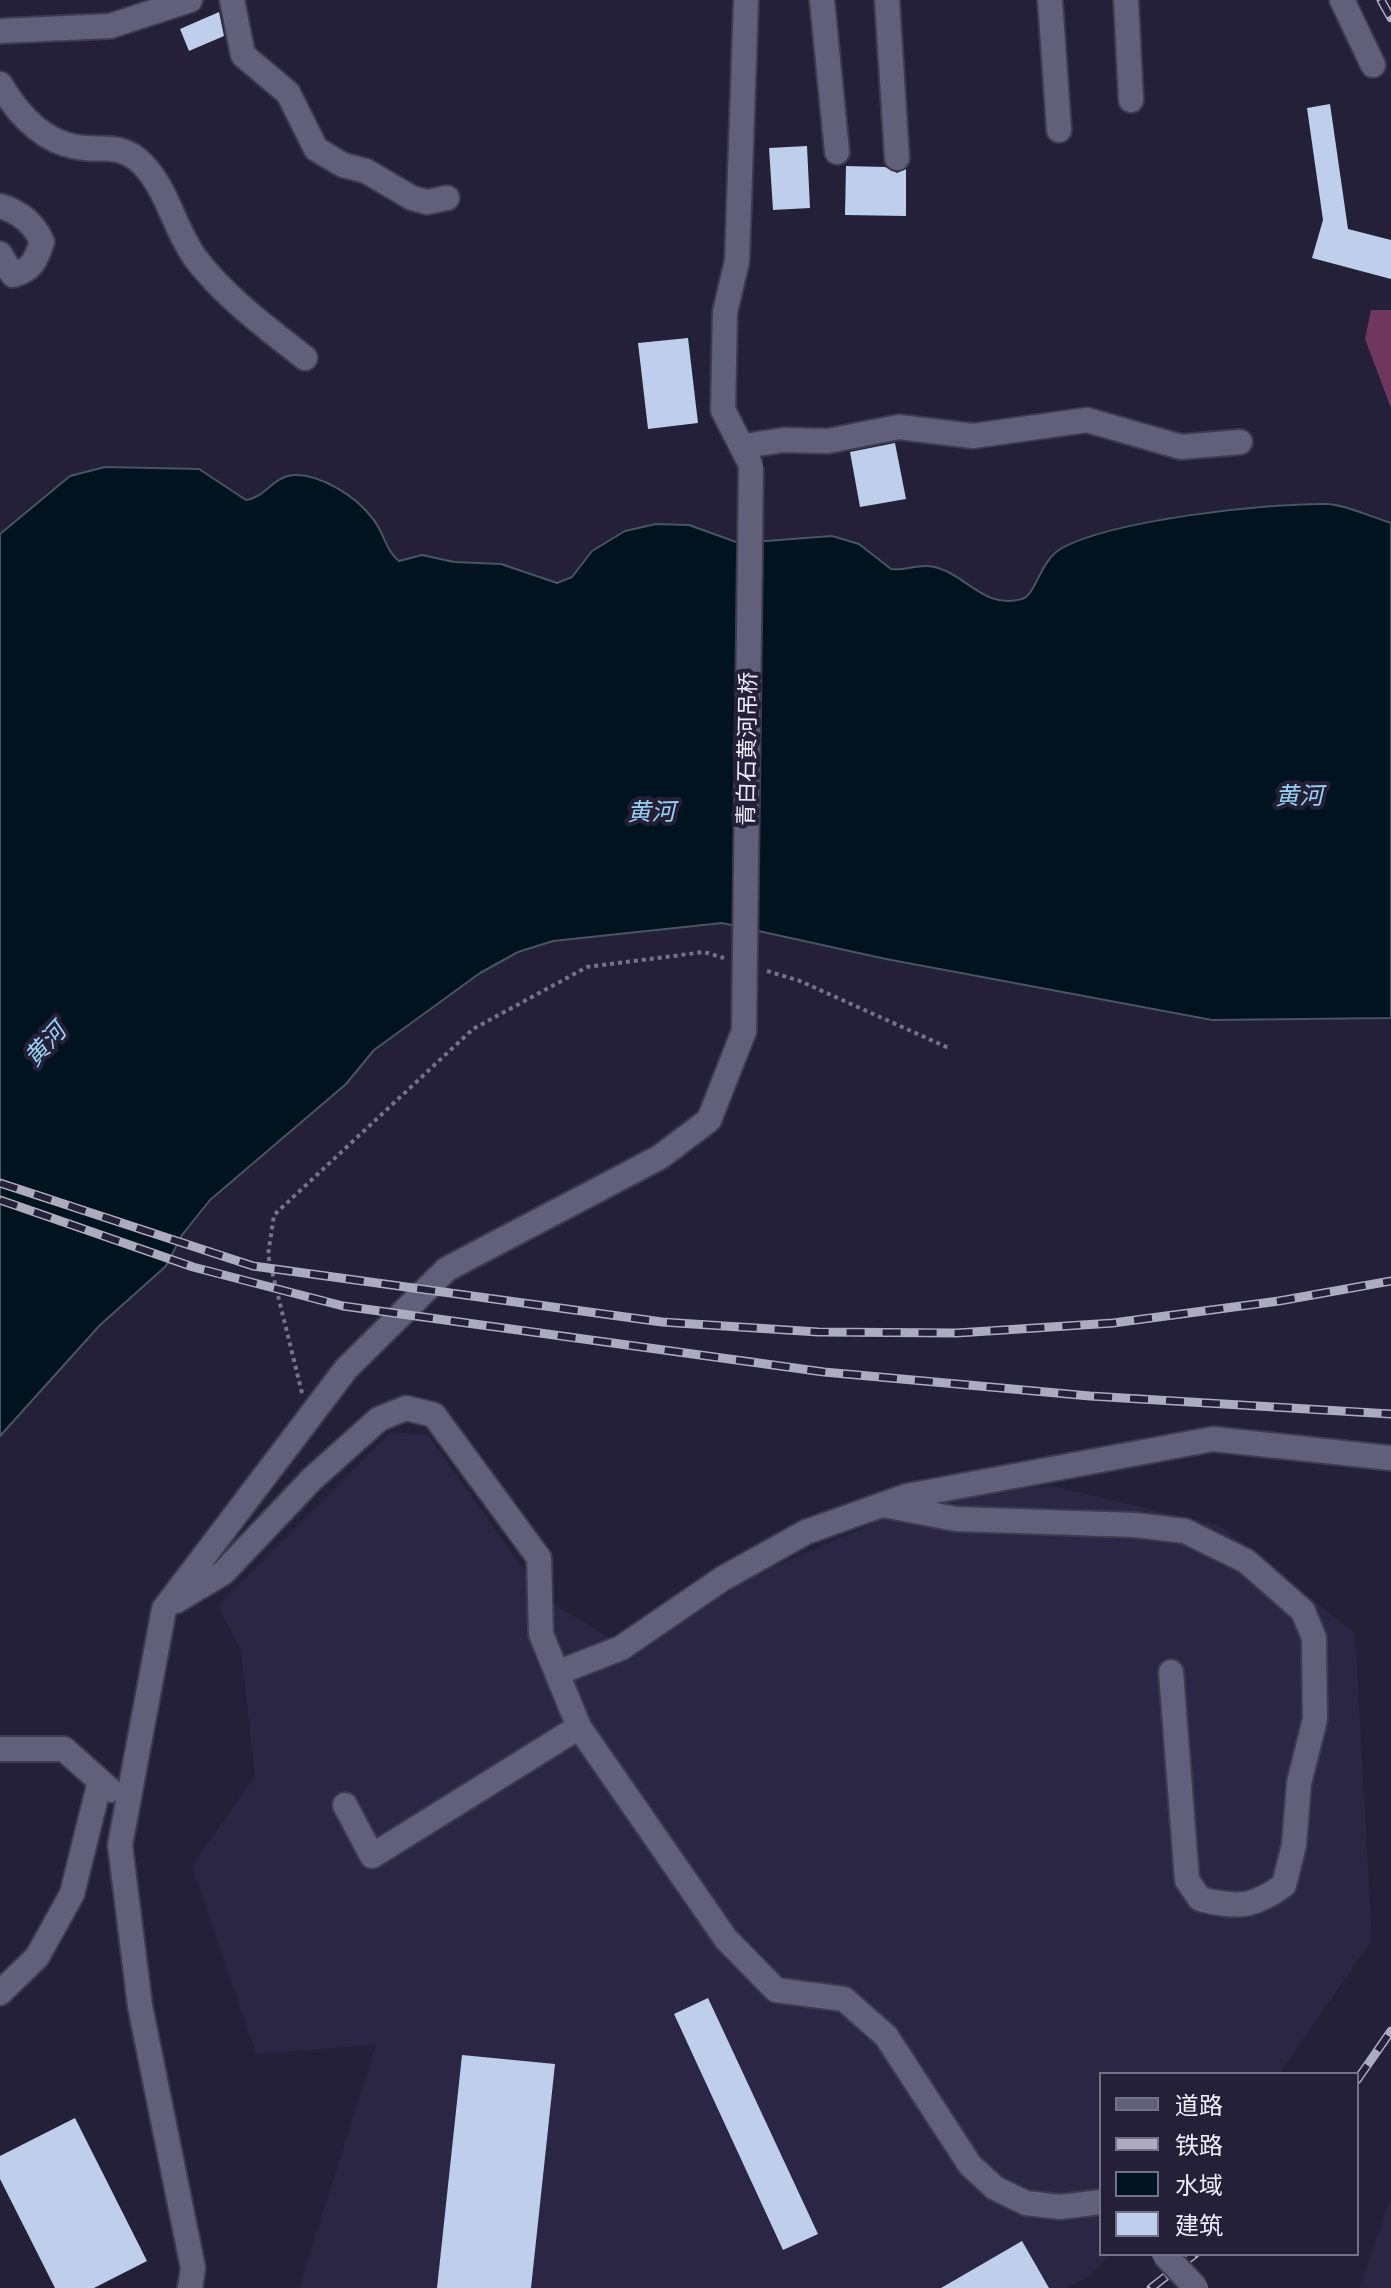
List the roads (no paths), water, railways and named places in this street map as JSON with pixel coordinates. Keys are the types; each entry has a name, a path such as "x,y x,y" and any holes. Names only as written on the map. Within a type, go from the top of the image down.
{"street":[{"path":"0,31 110,26 190,0"},
{"path":"232,0 243,55 288,93 316,149 343,165 366,171 412,198 427,202 447,198"},
{"path":"746,0 737,261 725,312 723,410 748,457 783,440 828,441 899,427 973,436 1087,420 1181,447 1240,442"},
{"path":"822,0 837,152"},
{"path":"887,0 897,158"},
{"path":"1050,0 1059,130"},
{"path":"1126,0 1131,100"},
{"path":"1342,0 1373,65"},
{"path":"0,84 30,125 55,141 84,148 114,147 137,159 158,184 195,257 237,305 305,358"},
{"path":"0,206 21,215 37,229 42,242 37,260 26,272 13,275 0,254"},
{"name":"青白石黄河吊桥","path":"164,1609 346,1369 447,1269 660,1157 709,1120 744,1031 748,457"},
{"path":"190,2288 193,2268 140,2006 120,1845 164,1609 223,1573 312,1479 391,1411 420,1409 444,1425 539,1558 541,1634 579,1727 726,1939 776,1990 844,1999 886,2036 970,2165 995,2188 1026,2203 1060,2207 1099,2202"},
{"path":"557,1673 621,1648 722,1579 806,1532 883,1505 966,1484 1213,1439 1391,1458"},
{"path":"883,1505 956,1519 1135,1525 1185,1531 1246,1561 1303,1611 1314,1638 1315,1719 1299,1783 1294,1845 1284,1885 1262,1901 1234,1907 1200,1899 1187,1880 1171,1672"},
{"path":"345,1805 372,1856 579,1727"},
{"path":"0,1749 64,1749 127,1804"},
{"path":"0,1993 37,1957 72,1894 100,1781"},
{"path":"1166,2256 1196,2288"}],"water":[{"name":"黄河","path":"105,467 199,469 246,500 287,476 315,478 338,488 366,511 399,561 422,555 454,562 501,564 557,583 572,577 592,551 625,531 656,524 689,525 739,543 832,536 859,544 891,569 940,568 983,594 1008,601 1027,596 1048,561 1062,548 1117,529 1191,515 1300,504 1335,505 1391,523 1391,1018 1212,1020 886,959 722,923 553,941 518,952 480,973 374,1050 346,1084 210,1200 182,1235 166,1266 100,1325 0,1436 0,534 70,476"}],"railway":[{"path":"1381,0 1391,18"},
{"path":"0,1183 253,1266 662,1322 818,1332 957,1333 1113,1323 1279,1301 1391,1281"},
{"path":"0,1200 193,1267 343,1306 824,1372 1090,1396 1391,1414"},
{"path":"1359,2077 1391,2031"},
{"path":"1151,2288 1192,2256"}]}
